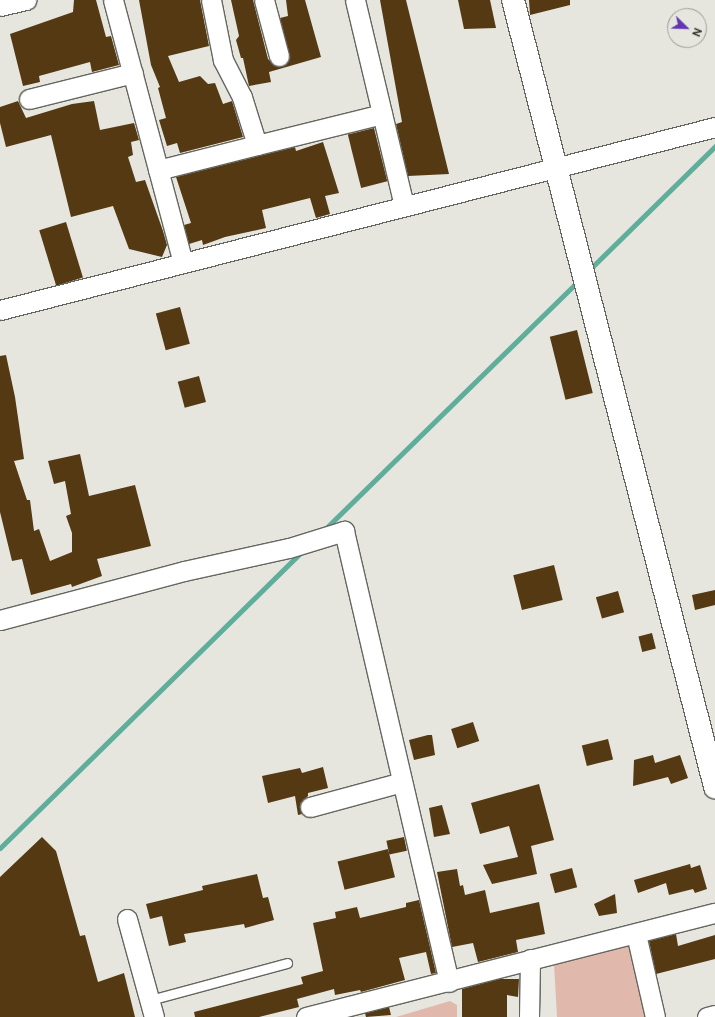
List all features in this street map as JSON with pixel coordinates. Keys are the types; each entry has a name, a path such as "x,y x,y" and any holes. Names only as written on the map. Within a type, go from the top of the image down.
{"street":[{"path":"0,6 26,0"},
{"path":"113,0 183,263"},
{"path":"211,0 223,60 242,97 256,145"},
{"path":"264,0 278,56"},
{"path":"355,0 404,206"},
{"path":"513,0 558,167 715,787"},
{"path":"29,99 133,74"},
{"path":"158,170 382,114"},
{"path":"0,310 715,127"},
{"path":"0,620 184,571 289,548 344,531 449,982"},
{"path":"310,807 402,782"},
{"path":"306,1017 449,982 530,959 636,934 715,913"},
{"path":"127,919 152,1009"},
{"path":"636,934 655,1017"},
{"path":"529,1017 530,959"},
{"path":"707,1017 715,1015"}],"lane":[{"path":"152,1009 287,963"}],"shaded area":[{"path":"626,946 633,950 648,1017 557,1017 554,964"},
{"path":"450,1001 457,1005 457,1017 396,1017"}],"building":[{"path":"74,0 96,0 106,37 111,36 119,65 92,72 90,62 39,76 40,82 23,86 10,34 73,12"},
{"path":"139,0 200,0 209,46 168,56 179,82 200,76 208,84 215,83 223,104 232,101 243,137 180,153 177,143 167,146 159,120 166,118 158,88 160,87 151,65"},
{"path":"231,0 253,0 268,59 277,67 286,64 290,58 280,18 288,16 286,0 305,0 321,57 269,72 271,82 249,86 243,58 241,58 236,40 239,36"},
{"path":"380,0 406,0 449,174 408,176 396,124 402,122"},
{"path":"458,0 490,0 496,28 464,29"},
{"path":"529,0 570,0 570,5 530,15"},
{"path":"18,101 26,118 72,104 94,101 100,130 134,123 139,140 131,142 133,155 128,157 136,182 145,180 163,231 167,245 162,257 129,249 113,206 71,217 51,135 6,147 0,123 0,107"},
{"path":"374,128 387,181 361,188 348,135"},
{"path":"323,142 339,193 325,196 330,214 316,218 310,198 262,210 266,228 225,237 203,245 202,240 189,244 184,225 191,223 176,177 295,147 296,151"},
{"path":"66,222 83,277 56,286 39,230"},
{"path":"180,307 190,344 166,350 156,313"},
{"path":"577,330 593,393 566,400 550,337"},
{"path":"6,355 15,397 24,459 14,461 27,500 30,500 34,531 39,529 50,561 72,552 72,533 66,516 71,514 65,481 54,484 48,461 80,454 89,496 135,485 151,546 97,559 102,576 72,587 71,584 31,595 22,559 12,561 0,512 0,356"},
{"path":"199,376 206,402 185,408 178,382"},
{"path":"554,565 563,600 522,610 513,575"},
{"path":"715,590 715,605 695,610 692,595"},
{"path":"618,591 624,612 602,618 596,597"},
{"path":"652,633 656,649 642,652 638,636"},
{"path":"473,722 479,741 457,748 451,729"},
{"path":"432,735 435,755 414,760 409,740"},
{"path":"608,739 613,759 587,766 582,746"},
{"path":"653,755 655,763 680,755 688,778 671,784 668,777 633,786 634,760"},
{"path":"323,767 328,788 308,793 308,796 300,804 302,814 298,815 295,796 268,803 262,776 300,768 302,773"},
{"path":"539,784 554,840 531,846 537,874 492,884 483,865 518,857 509,826 480,834 471,803"},
{"path":"442,805 450,834 434,837 429,808"},
{"path":"42,837 56,851 80,936 85,935 98,982 124,973 135,1017 0,1017 0,877"},
{"path":"404,837 407,851 389,854 386,841"},
{"path":"388,849 395,877 345,890 338,862"},
{"path":"690,864 691,868 700,865 707,889 695,893 693,889 669,895 666,883 638,893 634,880"},
{"path":"572,868 577,887 555,893 550,874"},
{"path":"457,869 460,886 463,885 465,895 485,890 490,913 539,902 545,934 516,940 518,952 478,962 473,943 452,947 437,872"},
{"path":"257,874 263,898 268,897 274,920 245,928 244,924 184,934 186,942 169,946 162,916 150,919 146,904 203,890 202,886"},
{"path":"615,894 617,913 599,916 594,904"},
{"path":"419,900 436,973 431,974 426,952 399,958 405,980 361,992 360,990 335,995 334,989 297,999 299,1007 259,1017 195,1017 194,1012 303,984 301,977 323,971 313,923 336,918 335,912 357,907 360,918 406,907 406,903"},
{"path":"676,934 678,946 715,935 715,959 656,974 649,941"},
{"path":"499,979 519,979 518,997 507,995 507,1017 462,1017 462,989"},
{"path":"389,1007 391,1015 366,1017 365,1013"}],"waterway":[{"path":"589,270 715,146"},
{"path":"323,531 579,280"},
{"path":"0,848 303,550"}]}
